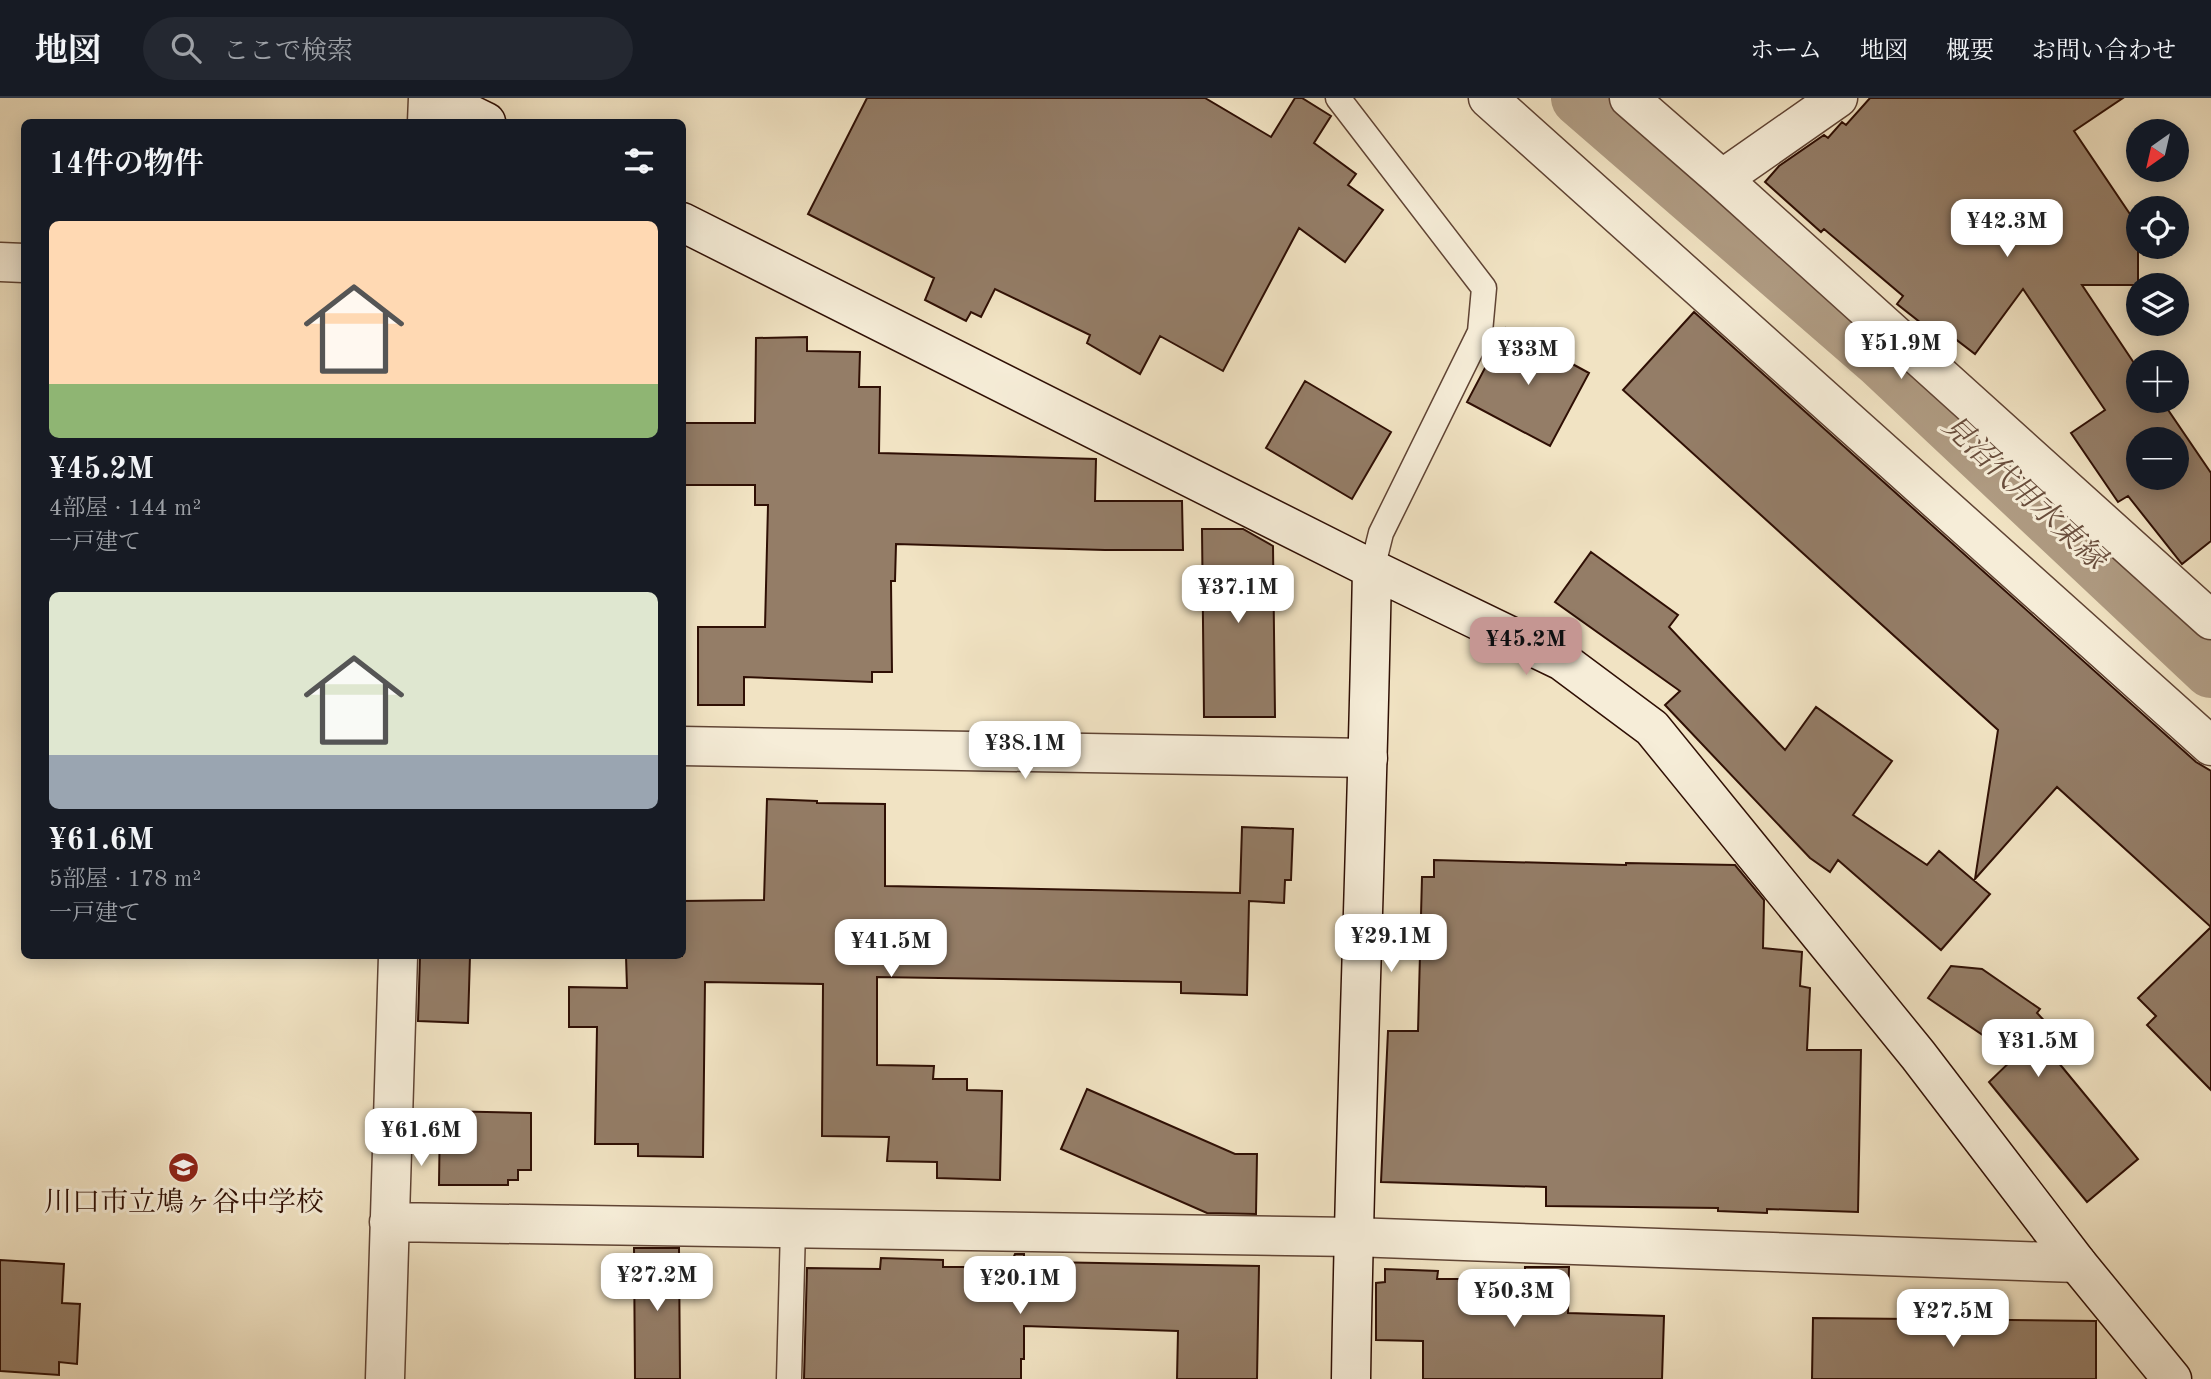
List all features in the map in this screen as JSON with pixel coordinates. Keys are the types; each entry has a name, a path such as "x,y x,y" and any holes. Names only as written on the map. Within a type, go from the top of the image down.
{"street":[{"path":"427,119 428,98"},
{"path":"437,98 480,119"},
{"path":"1488,98 2211,746"},
{"path":"1629,98 2211,620"},
{"path":"1722,179 1838,98"},
{"path":"686,224 1372,569 1562,661 1652,727 1918,1055 2077,1263 2172,1379"},
{"path":"0,262 21,263"},
{"path":"1351,1379 1372,569"},
{"path":"686,746 1368,758"},
{"path":"385,1379 398,959"},
{"path":"389,1222 1353,1237 2077,1263"}],"lane":[{"path":"1338,98 1484,288 1480,332 1381,533 1372,569"},
{"path":"789,1379 793,1228"}],"building":[{"path":"867,98 1205,98 1271,137 1295,98 1302,98 1331,116 1314,143 1356,174 1348,185 1383,210 1345,262 1299,228 1223,371 1160,336 1140,374 1087,343 1090,335 995,289 981,317 971,312 966,321 925,300 934,278 808,214"},
{"path":"1870,98 2123,98 2074,131 2126,208 2126,259 2138,259 2138,273 2126,273 2126,285 2082,285 2126,351 2126,413 2170,413 2180,427 2126,427 2126,490 2189,490 2189,441 2211,473 2211,541 2182,564 2128,496 2118,502 2071,433 2105,410 2023,289 1975,354 1954,338 1949,345 1897,304 1903,296 1824,229 1821,232 1765,182 1779,166 1824,135 1828,138 1842,122 1846,125"},
{"path":"1694,312 2196,762 2211,771 2211,927 2057,787 1975,879 1998,730 1623,390"},
{"path":"1506,328 1589,373 1550,446 1467,402"},
{"path":"807,337 807,351 860,352 859,387 880,387 879,453 1096,459 1095,501 1182,501 1183,550 896,544 895,581 891,581 892,672 872,672 872,682 744,677 744,705 698,705 698,627 765,627 768,505 755,505 755,485 686,485 686,423 755,423 756,338"},
{"path":"1305,381 1391,432 1352,499 1266,448"},
{"path":"1202,529 1243,529 1273,546 1275,717 1204,717"},
{"path":"1591,552 1678,615 1669,627 1785,750 1816,707 1892,761 1853,815 1927,865 1939,851 1990,894 1941,950 1838,860 1830,872 1810,858 1665,705 1680,691 1555,602"},
{"path":"767,799 885,804 885,886 1240,893 1242,827 1293,829 1291,880 1285,880 1284,903 1249,901 1247,995 1181,993 1181,982 877,977 877,1065 934,1066 933,1079 967,1079 967,1090 1002,1091 1000,1180 937,1178 937,1162 887,1161 889,1137 822,1136 823,984 705,982 703,1157 638,1156 638,1144 595,1144 597,1027 569,1027 569,987 627,988 626,959 686,959 686,901 764,900"},
{"path":"1434,860 1735,865 1764,900 1763,948 1802,952 1800,986 1810,988 1807,1050 1861,1050 1858,1212 1767,1209 1767,1213 1718,1211 1718,1208 1546,1206 1546,1187 1381,1182 1388,1031 1418,1031 1422,877 1434,877"},
{"path":"2211,927 2211,1090 2147,1025 2156,1016 2138,998"},
{"path":"420,959 470,959 468,1023 418,1021"},
{"path":"1951,966 1982,969 2040,1009 2037,1013 2072,1050 2058,1062 2138,1159 2087,1202 1989,1082 2015,1057 1928,998"},
{"path":"1087,1089 1235,1154 1257,1154 1256,1214 1207,1213 1061,1149"},
{"path":"440,1111 531,1113 531,1170 518,1170 518,1180 508,1180 508,1185 439,1185"},
{"path":"634,1248 679,1248 680,1379 635,1379"},
{"path":"1015,1254 1024,1254 1024,1267 1047,1267 1047,1262 1259,1266 1257,1379 1177,1379 1178,1331 1024,1326 1021,1379 804,1379 807,1268 880,1269 881,1258 943,1260 943,1267 998,1267 997,1295"},
{"path":"0,1260 64,1264 62,1303 80,1304 77,1364 59,1362 59,1375 0,1371"},
{"path":"1525,1267 1569,1267 1568,1313 1664,1316 1662,1379 1423,1379 1423,1341 1376,1340 1376,1283 1385,1282 1385,1269 1438,1271 1437,1279 1525,1279"},
{"path":"1813,1318 2096,1321 2096,1379 1812,1379"}],"waterway":[{"name":"見沼代用水東縁","path":"1579,98 1881,360 2211,670"}],"place":[{"name":"川口市立鳩ヶ谷中学校","path":"184,1167"}]}
